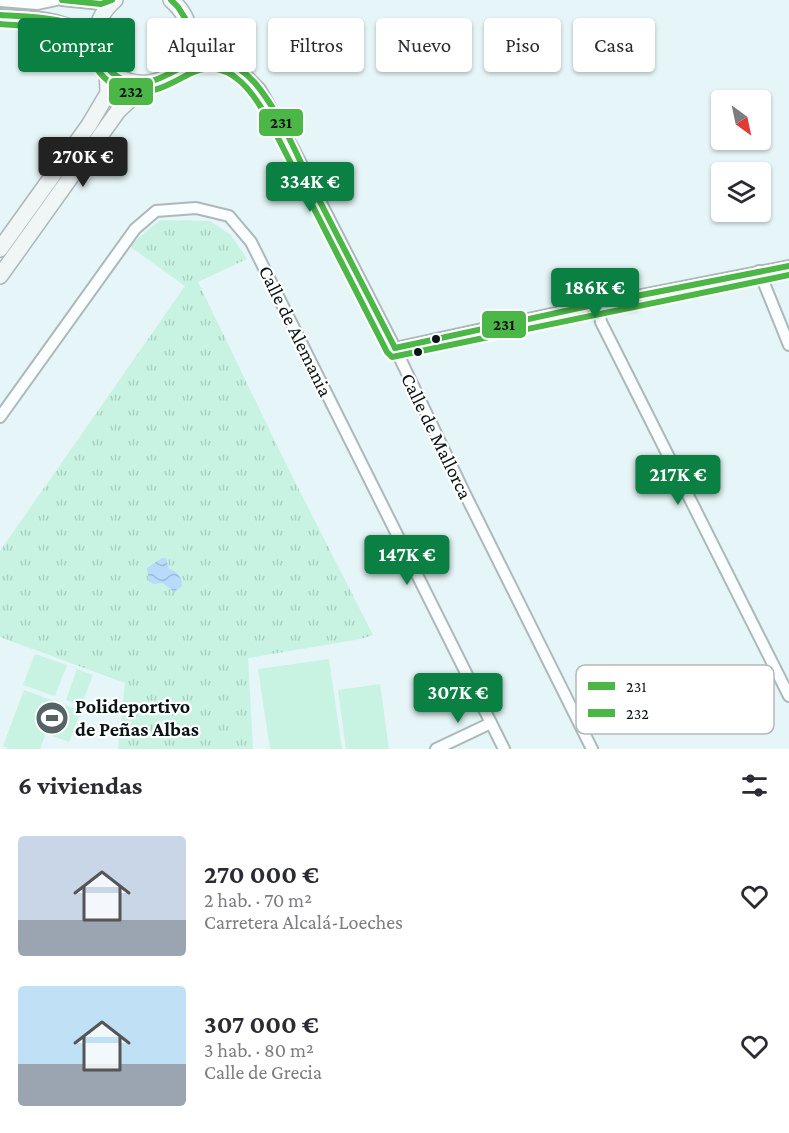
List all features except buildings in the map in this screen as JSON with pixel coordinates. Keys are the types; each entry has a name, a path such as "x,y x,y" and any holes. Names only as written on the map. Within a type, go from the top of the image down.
{"main road":[{"path":"101,18 113,0"},
{"path":"176,2 184,18"},
{"path":"0,249 89,125 108,93 107,72"},
{"path":"113,72 127,81 139,84 165,79 175,72"},
{"path":"0,276 118,111 151,83"}],"street":[{"path":"0,1 37,4 56,0"},
{"path":"62,0 101,4 113,0"},
{"path":"0,15 27,18"},
{"name":"Calle de Mallorca","path":"243,72 260,89 294,150 395,348 576,717"},
{"name":"Calle de Alemania","path":"0,417 135,229 156,211 196,208 229,216 251,242 504,749"},
{"path":"395,348 789,266"},
{"path":"759,271 789,345"},
{"path":"598,304 602,322 774,665"},
{"path":"774,666 789,696"},
{"path":"436,749 491,723"},
{"name":"Calle de Mallorca","path":"585,734 592,749"}],"green space":[{"path":"160,220 210,221 231,235 247,259 198,282 285,462 373,635 248,658 253,749 118,749 125,683 0,637 0,551 185,286 129,246"},
{"path":"35,654 67,665 55,696 23,685"},
{"path":"329,659 342,749 270,749 258,669"},
{"path":"77,669 93,675 81,706 66,700"},
{"path":"380,684 389,749 346,749 338,690"},
{"path":"24,690 57,702 40,749 10,749 3,746"},
{"path":"65,705 81,711 69,742 53,736"}],"water":[{"path":"162,558 166,558 169,569 180,577 182,586 174,592 163,583 153,584 149,581 147,568"}],"transit line":[{"name":"231","path":"62,0 101,4 112,0"},
{"name":"231","path":"171,0 185,18"},
{"name":"231","path":"0,15 61,21 83,29 95,42 107,67 118,77 127,81 140,83 152,81 196,61 208,59 226,61 244,72 264,95 280,121 395,348"},
{"name":"232","path":"0,24 44,27 76,36 87,46 101,74 124,90 150,91 204,69 218,69 241,82 260,105 274,130 387,352 392,357 789,275"},
{"name":"231","path":"395,348 616,300 789,266"}],"place":[{"name":"Polideportivo de Peñas Albas","path":"52,718"}]}
